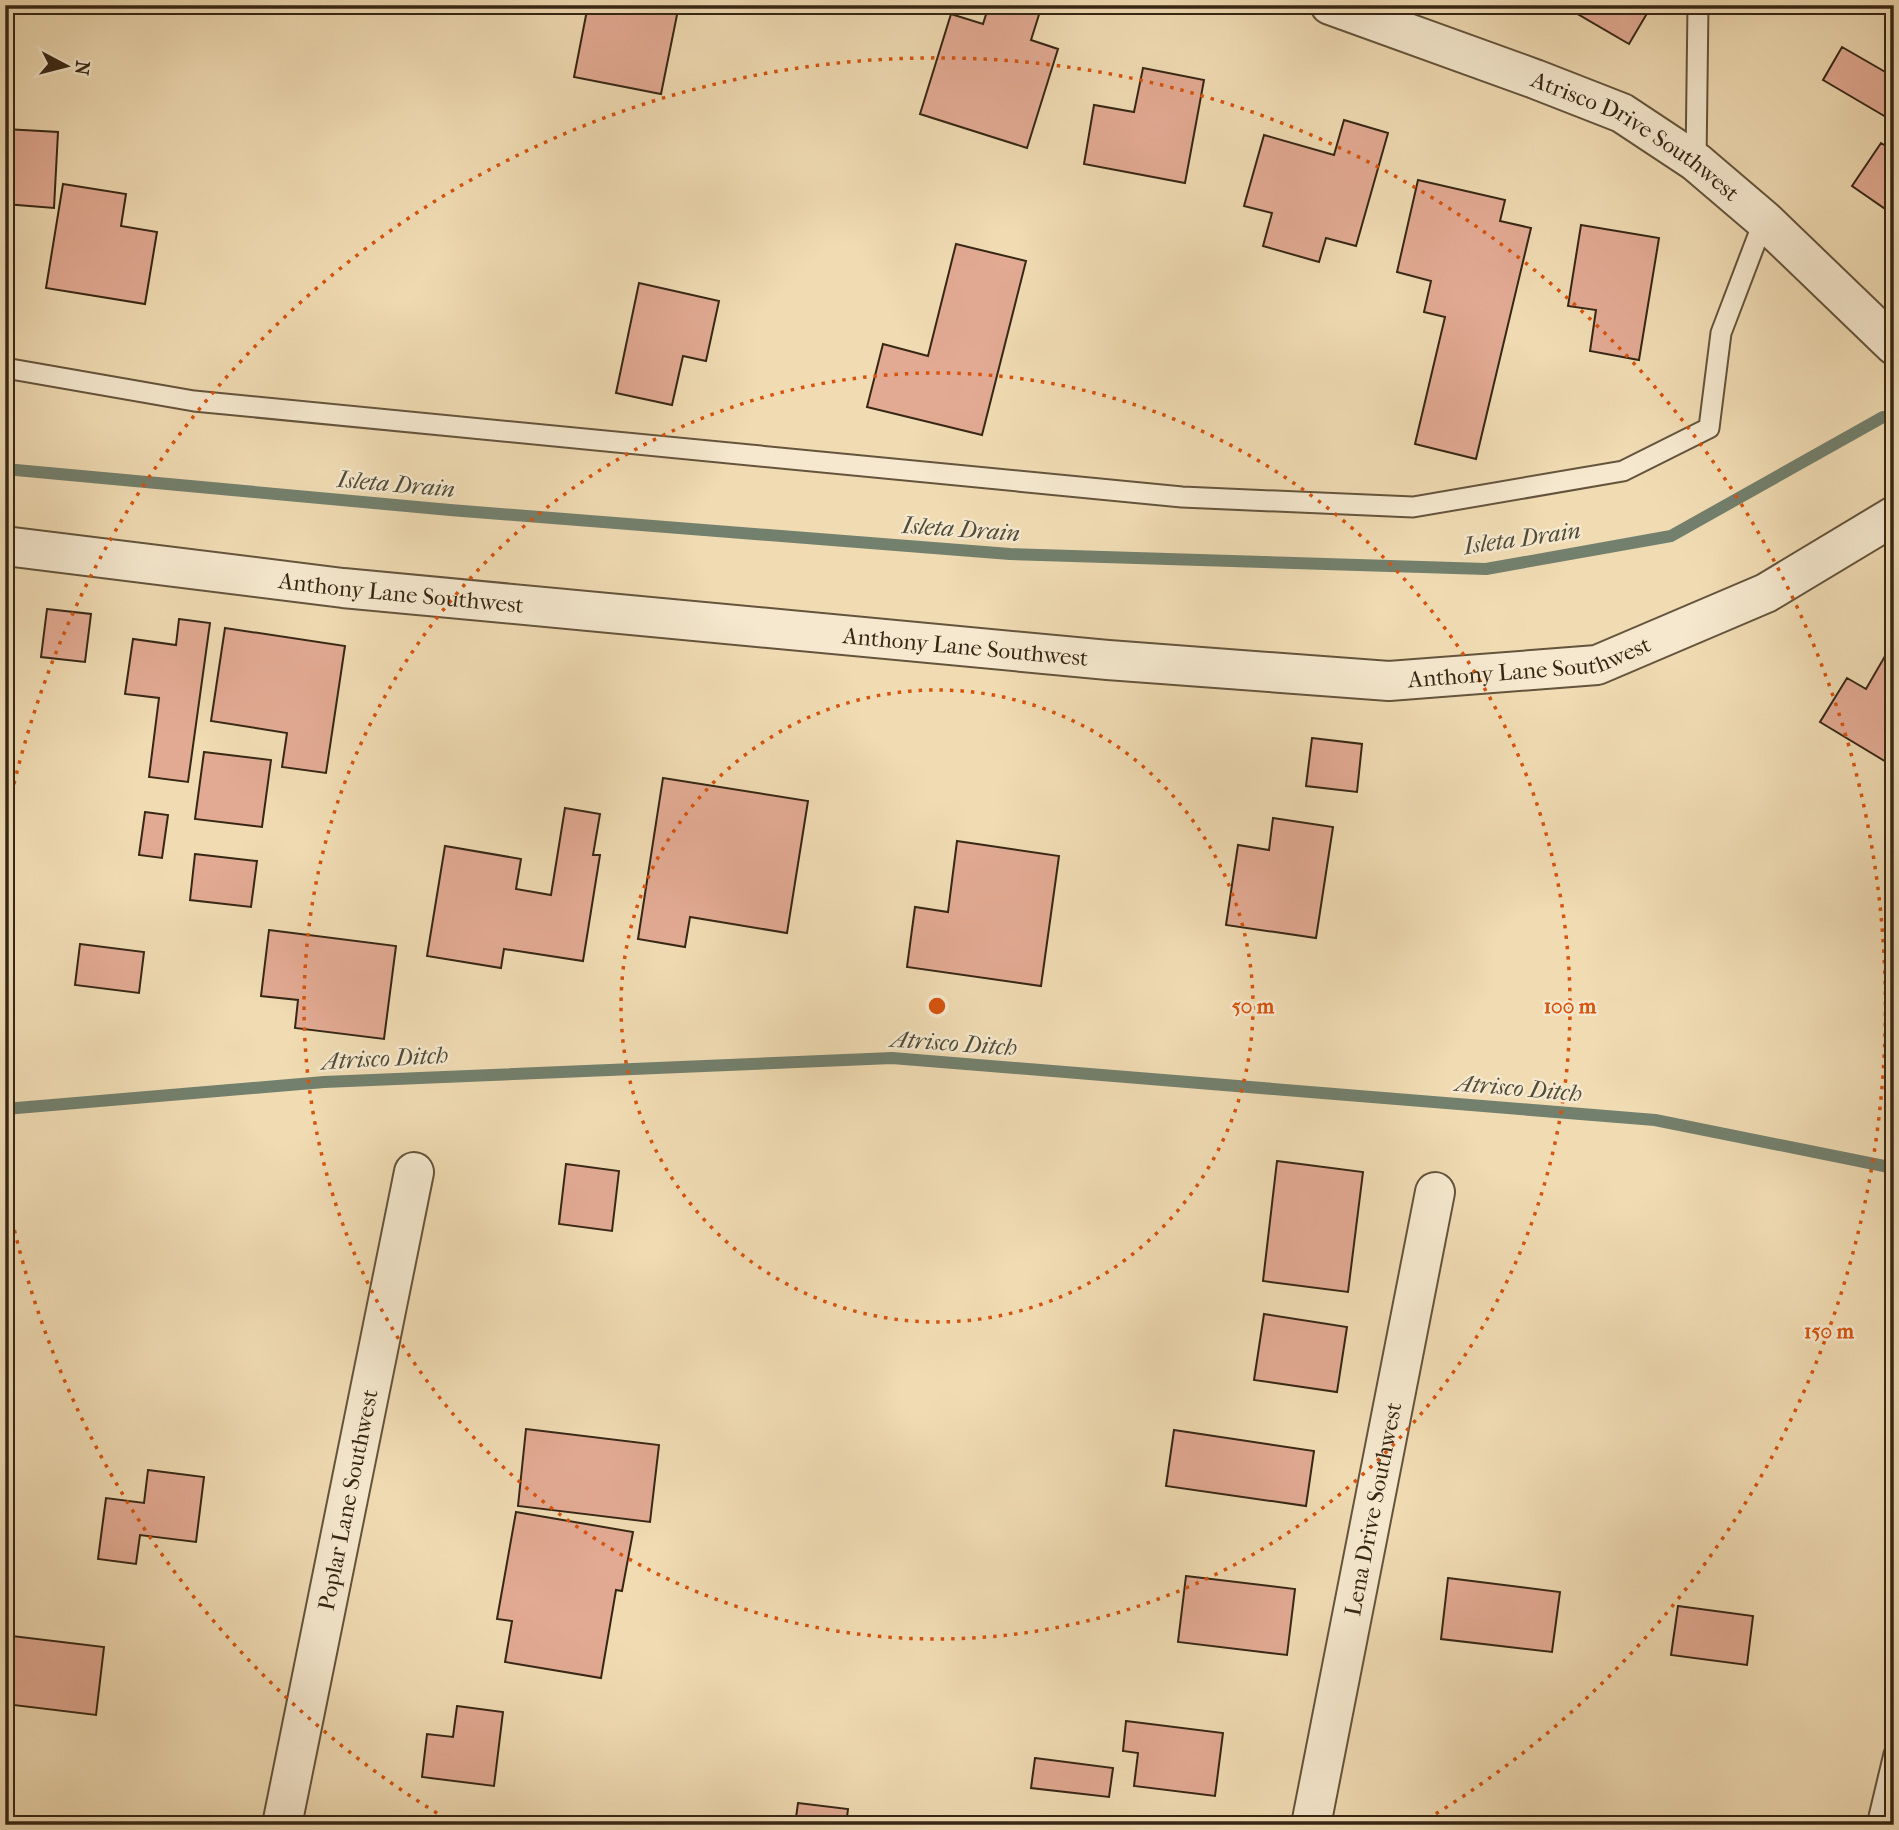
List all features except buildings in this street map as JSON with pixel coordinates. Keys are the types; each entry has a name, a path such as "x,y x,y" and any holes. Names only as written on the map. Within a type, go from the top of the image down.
{"street":[{"name":"Atrisco Drive Southwest","path":"1331,5 1622,113 1696,162 1764,220 1891,337"},
{"name":"Anthony Lane Southwest","path":"5,546 357,589 1094,658 1389,681 1597,665 1766,593 1894,516"},
{"name":"Poplar Lane Southwest","path":"282,1825 414,1172"},
{"name":"Lena Drive Southwest","path":"1311,1825 1436,1192"}],"lane":[{"path":"1696,162 1698,5"},
{"path":"5,368 208,402 1182,497 1413,507 1623,471 1709,428 1721,332 1764,220"},
{"path":"1877,1825 1894,1754"}],"waterway":[{"name":"Isleta Drain","path":"5,469 450,510 1010,554 1486,569 1671,536 1883,417"},
{"name":"Atrisco Ditch","path":"5,1109 324,1082 892,1058 1655,1120 1894,1168"}]}
